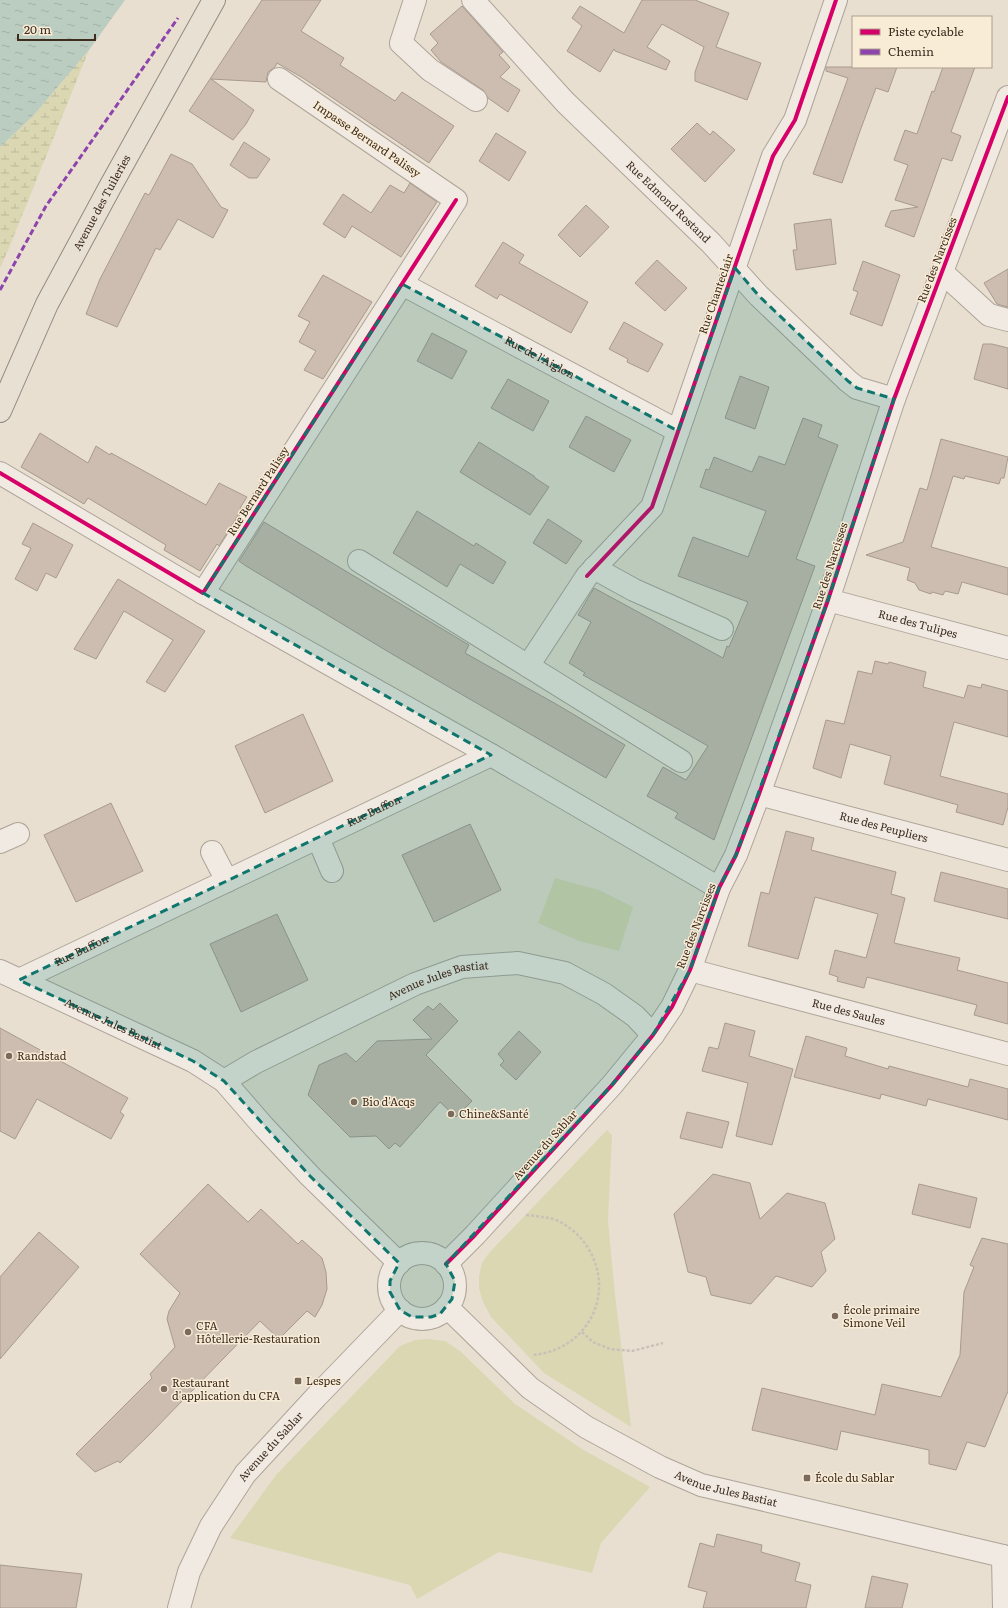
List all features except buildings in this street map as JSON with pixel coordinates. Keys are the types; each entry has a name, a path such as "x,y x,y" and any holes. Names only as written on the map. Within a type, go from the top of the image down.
{"main road":[{"name":"Avenue des Tuileries","path":"0,411 47,304 214,0"}],"street":[{"path":"415,0 401,43 430,70 476,100"},
{"name":"Rue Edmond Rostand","path":"474,0 564,102 711,243 759,296 848,381 857,388 894,399"},
{"name":"Rue Chanteclair","path":"528,666 591,572 652,507 773,156 795,120 836,0"},
{"name":"Impasse Bernard Palissy","path":"279,79 456,200"},
{"name":"Rue des Narcisses","path":"653,1035 672,1007 690,970 719,888 736,855 828,600 894,399 1008,97"},
{"name":"Rue Bernard Palissy","path":"203,593 456,200"},
{"path":"942,272 989,315 1008,320"},
{"name":"Rue de l'Aiglon","path":"402,284 678,431"},
{"path":"0,473 203,593 491,755 719,888"},
{"path":"359,561 681,761"},
{"path":"591,572 722,629"},
{"name":"Rue des Tulipes","path":"828,600 1008,648"},
{"name":"Rue Buffon","path":"9,976 227,881 491,755"},
{"name":"Rue des Peupliers","path":"759,794 1008,860"},
{"path":"318,838 332,871"},
{"path":"212,852 227,881"},
{"name":"Avenue Jules Bastiat","path":"224,1081 256,1062 415,984 462,967 518,963 565,973 604,994 635,1016 653,1035"},
{"name":"Rue des Saules","path":"690,970 1008,1054"},
{"name":"Avenue Jules Bastiat","path":"9,976 193,1061 224,1081 290,1154 399,1263"},
{"name":"Avenue du Sablar","path":"446,1264 475,1235 602,1096 653,1035"},
{"path":"423,1253 431,1254 440,1258 446,1264 452,1272 455,1281 455,1290 452,1300 447,1308 435,1316 422,1319 412,1317 400,1310 393,1301 390,1292 392,1276 399,1263 414,1254 423,1253"},
{"name":"Avenue Jules Bastiat","path":"447,1308 530,1388 586,1427 660,1467 701,1485 1005,1551 1004,1608"},
{"name":"Avenue du Sablar","path":"179,1608 189,1572 211,1526 245,1474 316,1397 400,1310"}],"path":[{"path":"520,1215 542,1216 557,1221 572,1229 584,1241 592,1255 600,1287 597,1303 591,1319 582,1332 558,1350 528,1356"},
{"path":"582,1332 593,1342 610,1349 632,1351 663,1344"}],"highlighted area":[{"path":"735,268 759,296 848,381 857,388 894,399 828,600 736,855 719,888 690,970 653,1035 612,1085 446,1264 455,1281 452,1299 440,1314 431,1317 412,1317 400,1310 390,1292 390,1281 399,1263 310,1176 224,1081 193,1061 19,980 491,755 203,593 402,284 678,431"}],"green space":[{"path":"89,50 0,268 0,147 33,116"},
{"path":"555,878 599,890 633,907 619,951 579,941 538,923"},
{"path":"607,1130 612,1135 608,1221 615,1295 631,1427 544,1373 491,1317 483,1302 479,1288 479,1276 482,1263 489,1253"},
{"path":"429,1339 445,1341 460,1351 515,1404 582,1449 650,1487 601,1543 592,1573 499,1552 417,1599 410,1585 230,1538 276,1475 400,1346 415,1340"}],"water":[{"path":"0,0 125,0 89,50 33,116 0,147"}],"marked path":[{"path":"0,290 46,206 178,18"}],"cycle path":[{"path":"587,576 652,507 773,156 795,120 836,0"},
{"path":"446,1264 475,1235 612,1085 653,1035 672,1007 690,970 719,888 736,855 759,794 828,600 894,399 1008,97"},
{"path":"0,473 203,593 456,200"}],"place":[{"name":"Randstad","path":"9,1056"},
{"name":"Bio d'Acqs","path":"354,1102"},
{"name":"Chine&Santé","path":"451,1114"},
{"name":"École primaire Simone Veil","path":"835,1316"},
{"name":"CFA Hôtellerie-Restauration","path":"188,1332"},
{"name":"Lespes","path":"298,1381"},
{"name":"Restaurant d'application du CFA","path":"164,1389"},
{"name":"École du Sablar","path":"807,1478"}]}
